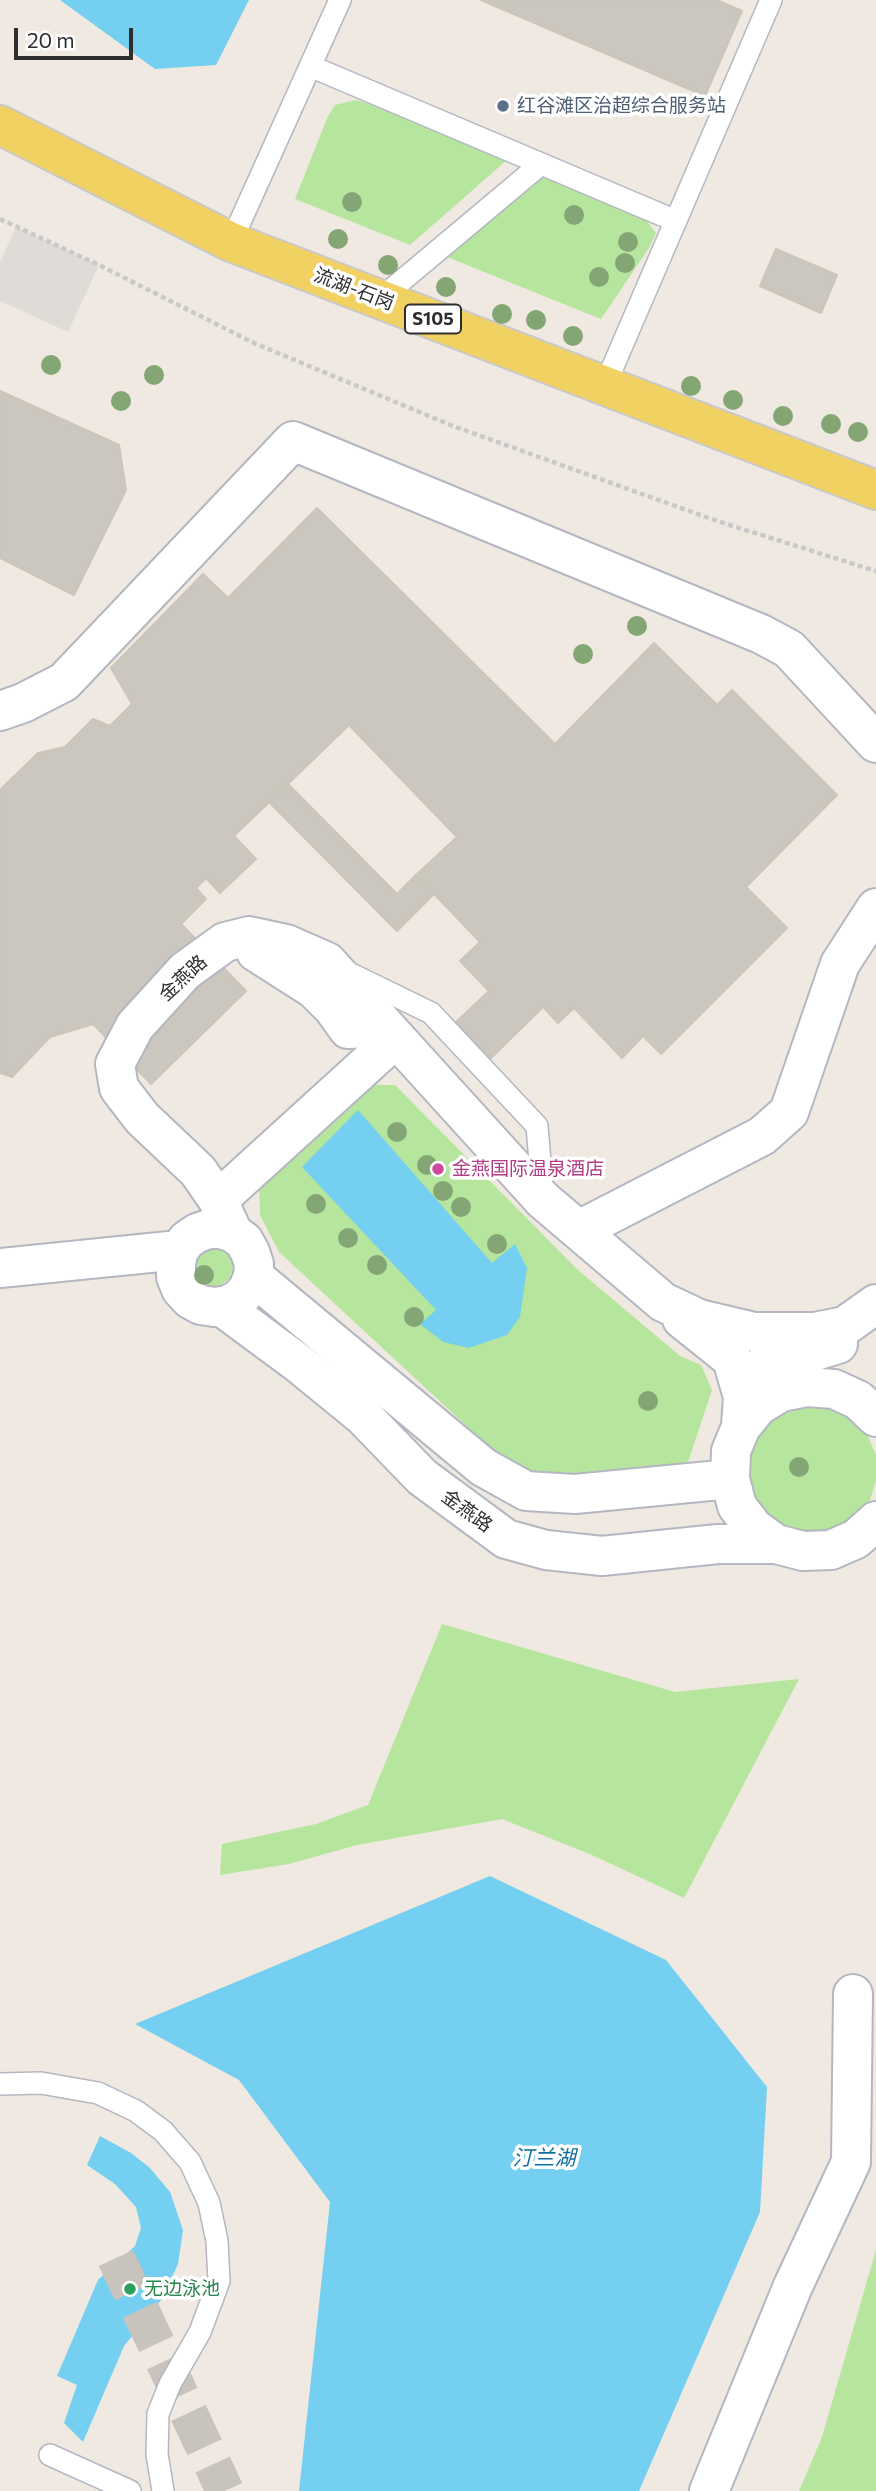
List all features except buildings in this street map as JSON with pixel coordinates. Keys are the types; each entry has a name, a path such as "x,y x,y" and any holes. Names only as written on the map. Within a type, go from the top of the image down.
{"main road":[{"name":"流湖-石岗","path":"0,125 231,242 876,489"}],"street":[{"path":"0,710 23,703 64,682 293,441 761,634 789,649 876,743"},
{"path":"579,1230 762,1136 789,1112 840,964 876,908"},
{"name":"金燕路","path":"253,1276 254,1264 244,1241 214,1197 142,1118 119,1087 115,1064 135,1026 185,971 225,942 249,936 286,944 327,962 543,1200 732,1359 742,1412"},
{"name":"金燕路","path":"214,1197 190,1129 143,1091 134,1080 139,1047 195,985 235,955 256,952 314,989 333,1008 348,1029 391,1033"},
{"path":"0,1290 181,1255 197,1233 221,1229 214,1197 391,1033"},
{"name":"金燕路","path":"214,1197 197,1213 181,1255 190,1299 201,1305 221,1306 298,1363 363,1416 422,1477 506,1539 546,1550 602,1556 697,1545 776,1544 803,1551 831,1550 856,1539 876,1521"},
{"path":"0,1268 181,1255"},
{"path":"221,1306 239,1299 248,1289 253,1276 483,1467 526,1491 575,1494 730,1479"},
{"name":"金燕路","path":"663,1302 699,1319 754,1332 815,1332 845,1326 876,1304"},
{"name":"金燕路","path":"776,1544 754,1528 737,1506 730,1479 731,1451 742,1412 760,1368 876,1330"},
{"name":"金燕路","path":"742,1412 781,1392 807,1387 834,1389 858,1400 876,1417"},
{"path":"709,2491 793,2286 851,2162 853,1994"}],"lane":[{"path":"231,242 340,0"},
{"path":"605,385 771,0"},
{"path":"310,66 676,220"},
{"path":"380,299 541,164"},
{"path":"327,962 431,1013 537,1126 543,1200"},
{"path":"0,2084 41,2083 98,2093 136,2111 163,2130 190,2162 209,2203 217,2241 219,2281 200,2332 170,2384 158,2414 157,2454 163,2491"},
{"path":"50,2455 130,2491"}],"path":[{"path":"0,219 254,343 453,426 717,521 876,571"}],"green space":[{"path":"356,100 507,160 410,245 295,199 328,116 335,105"},
{"path":"536,173 646,220 656,233 649,248 601,319 442,255"},
{"path":"373,1085 395,1085 577,1269 680,1356 701,1365 712,1390 687,1465 587,1482 532,1472 514,1464 486,1444 279,1252 260,1215 259,1183"},
{"path":"203,1244 230,1251 234,1264 230,1278 218,1287 210,1288 196,1282 192,1253"},
{"path":"788,1405 833,1406 852,1417 867,1434 876,1455 876,1481 870,1500 857,1518 839,1532 795,1537 757,1515 742,1452 752,1431"},
{"path":"442,1624 675,1692 799,1679 684,1898 592,1855 502,1819 357,1845 289,1864 220,1875 222,1844 316,1824 368,1805"},
{"path":"876,2250 876,2491 799,2491 822,2437"}],"shaded area":[{"path":"16,227 99,265 68,332 0,301 0,262"}],"water":[{"path":"60,0 249,0 216,65 155,69"},
{"path":"358,1110 492,1263 515,1244 527,1268 520,1317 507,1335 469,1348 443,1342 420,1324 436,1310 302,1167"},
{"name":"汀兰湖","path":"490,1876 666,1960 767,2087 760,2212 639,2491 299,2491 330,2202 239,2080 135,2024"},
{"name":"无边泳池","path":"100,2136 131,2153 150,2168 170,2192 183,2230 178,2264 162,2299 124,2346 83,2442 64,2423 77,2385 57,2376 98,2280 135,2246 141,2228 136,2207 115,2184 87,2165"}],"tunnel":[{"path":"116,2258 225,2491"}],"place":[{"name":"红谷滩区治超综合服务站","path":"503,106"},
{"name":"金燕国际温泉酒店","path":"438,1169"},
{"name":"无边泳池","path":"130,2289"}]}
